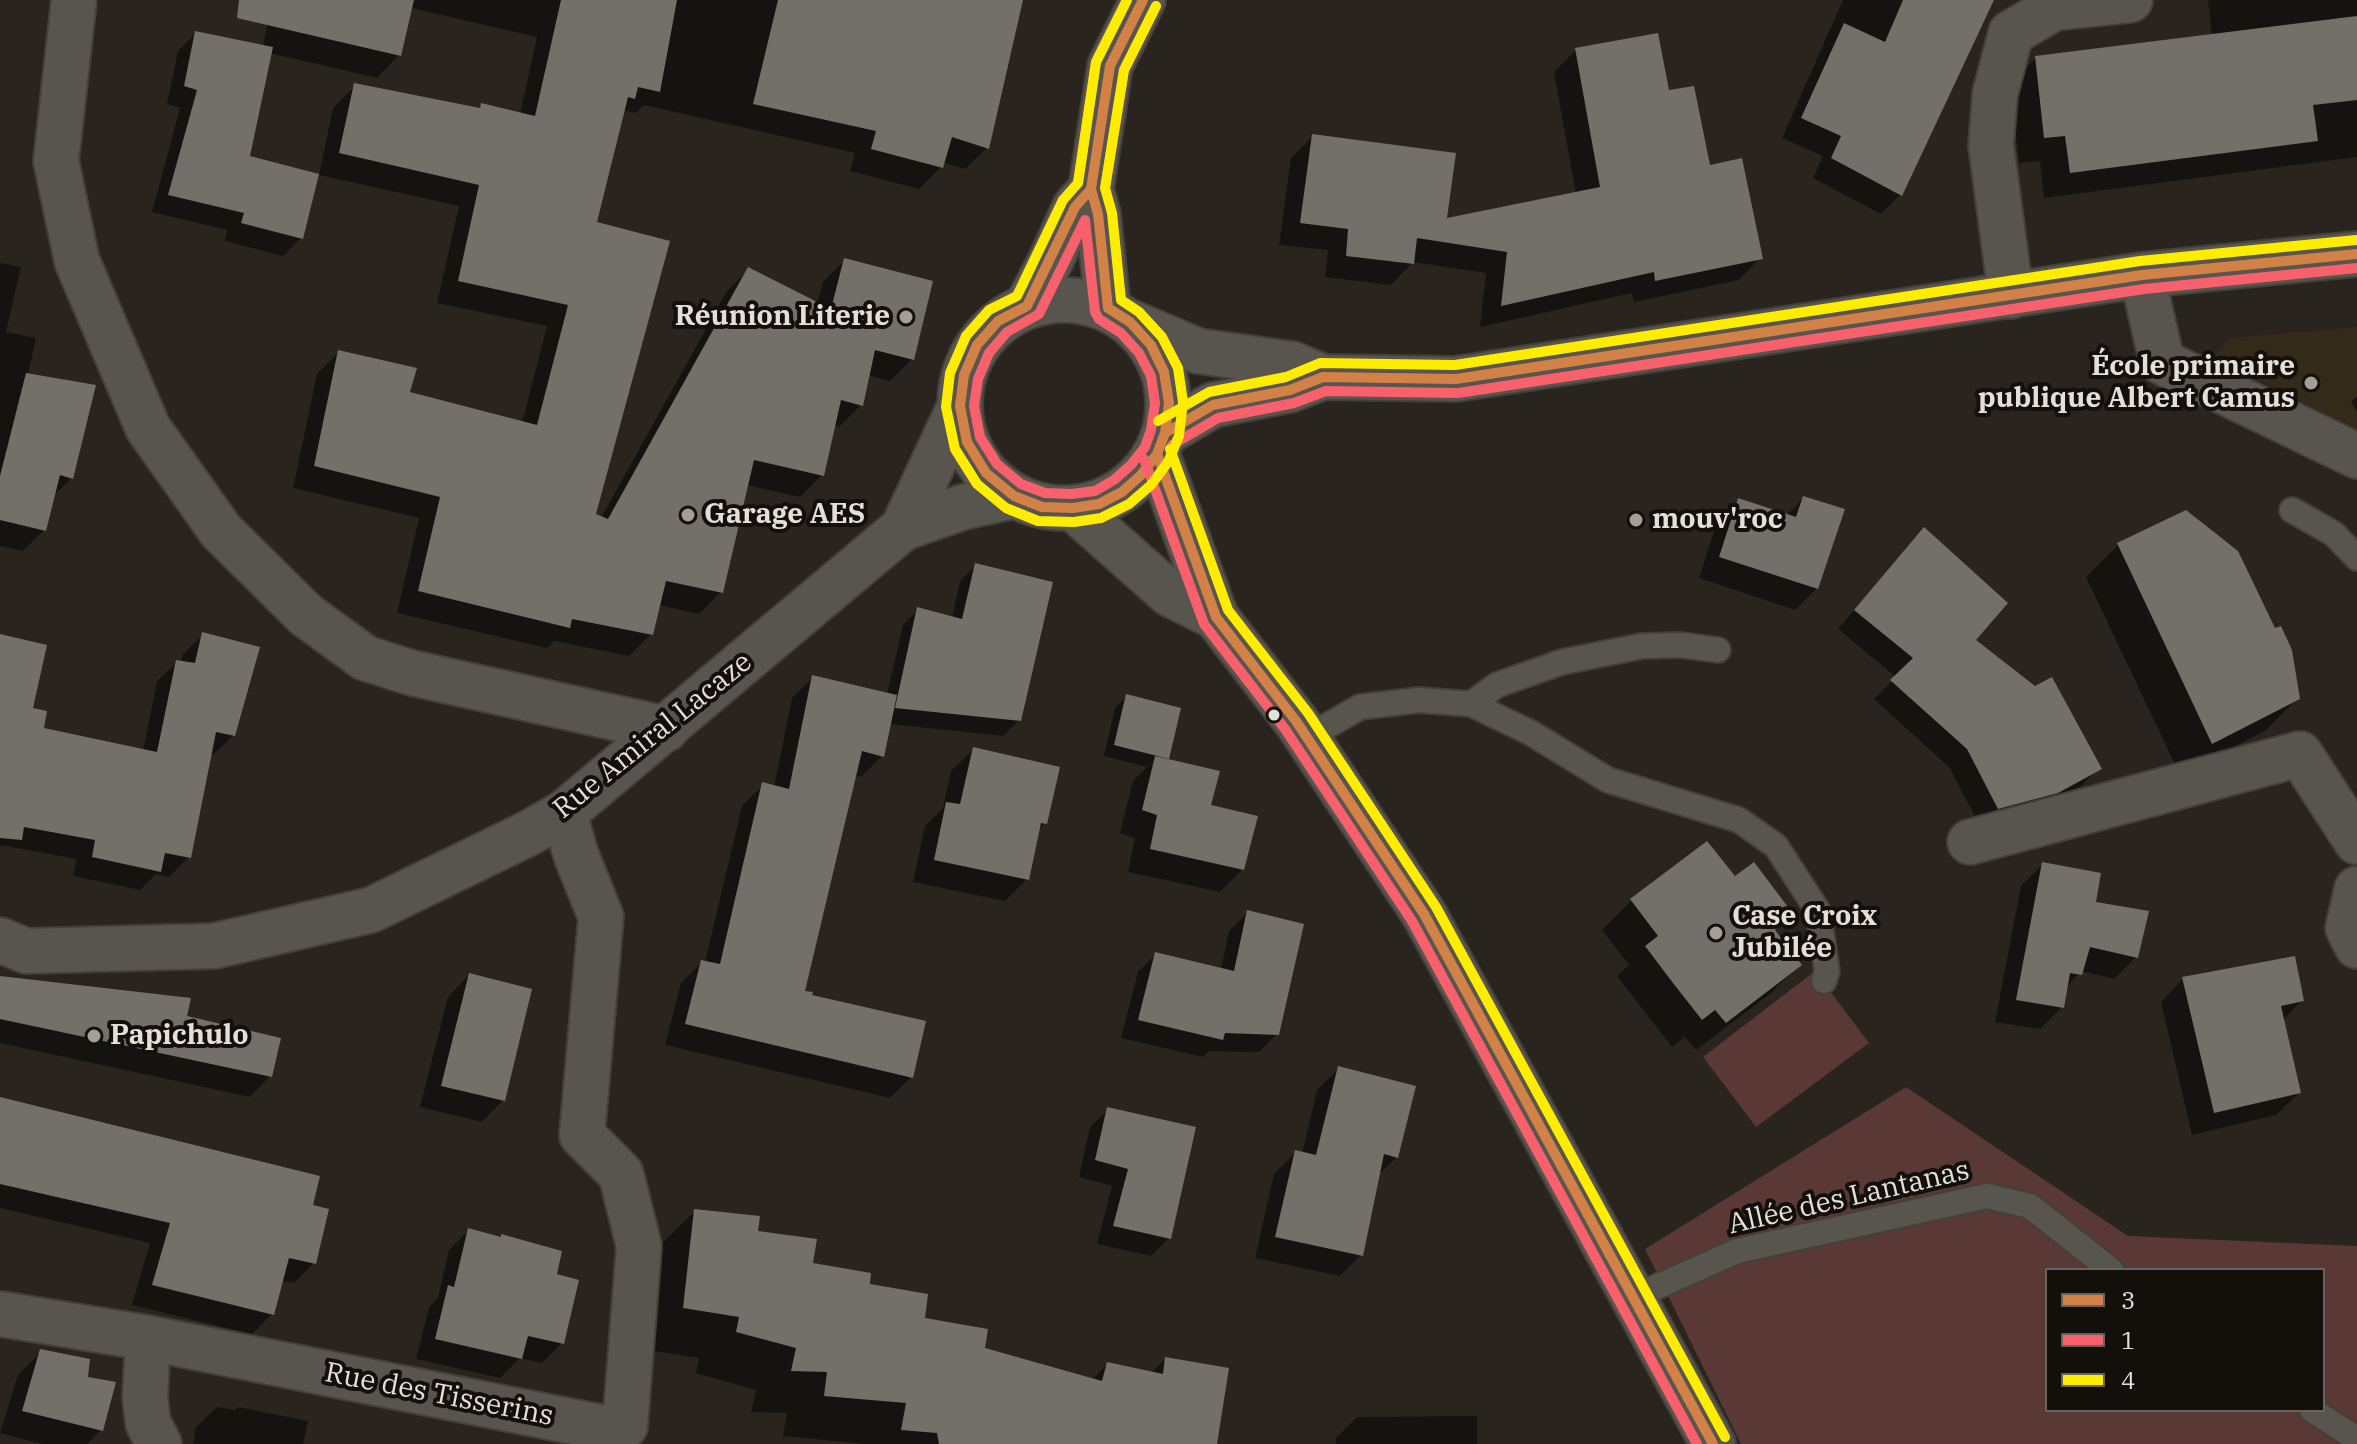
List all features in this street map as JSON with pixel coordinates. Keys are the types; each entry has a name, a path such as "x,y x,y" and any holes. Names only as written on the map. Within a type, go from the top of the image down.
{"street":[{"path":"74,0 56,161 77,261 148,428 221,531 306,615 365,658 412,673 666,729"},
{"path":"1143,0 1110,66 1091,189 1119,315 1151,345 1164,372 1169,403 1161,444 1177,503 1216,617 1306,738 1424,914 1713,1444"},
{"path":"2011,296 1991,145 1995,94 2011,33 2054,8 2130,0"},
{"path":"1027,306 1075,207 1091,189"},
{"path":"1323,377 1290,390 1213,405 1161,444 1141,475 1122,492 1099,504 1073,508 1042,507 1014,496 986,473 967,442 960,406 964,375 977,345 998,321 1027,306 1053,299 1081,299 1198,351 1292,364 1323,377 1456,379 2142,275 2357,254"},
{"path":"2142,275 2162,362 2357,456"},
{"name":"Rue Amiral Lacaze","path":"903,528 960,406"},
{"name":"Rue Amiral Lacaze","path":"0,940 26,951 214,946 371,910 564,813 903,528 963,507 1014,496"},
{"path":"1073,508 1170,594 1216,617"},
{"path":"1970,842 2300,754 2357,842"},
{"name":"Rue des Tisserins","path":"0,1314 148,1338 610,1429 625,1426 639,1246 621,1174 582,1135 601,917 576,855 564,813"},
{"path":"2357,889 2348,928 2357,946"},
{"path":"148,1338 145,1398 148,1423 159,1444"}],"lane":[{"path":"2292,510 2334,534 2357,558"},
{"path":"1471,704 1497,685 1562,662 1642,646 1681,645 1718,650"},
{"path":"1306,738 1360,707 1419,700 1471,704 1531,733 1608,780 1739,820 1776,846 1818,911 1827,971 1824,981"},
{"name":"Allée des Lantanas","path":"1634,1297 1737,1251 1987,1196 2030,1206 2108,1268"},
{"path":"2315,1412 2357,1439"}],"shaded area":[{"name":"École primaire publique Albert Camus","path":"2357,327 2357,431 2215,356 2228,340 2242,337"},
{"path":"1815,971 1869,1043 1756,1127 1703,1057"},
{"path":"1906,1087 2128,1236 2357,1246 2357,1444 1741,1444 1645,1249"}],"building":[{"path":"239,0 414,0 401,56 237,18"},
{"path":"561,0 677,0 660,92 638,87 635,99 628,97 597,222 670,241 596,514 608,519 748,267 831,309 844,258 933,281 914,360 875,350 863,406 841,400 824,476 754,460 723,593 666,581 653,635 572,619 570,628 418,591 440,497 314,466 338,350 417,368 410,392 537,425 568,305 458,281 479,185 339,153 354,83 480,108 481,103 535,116"},
{"path":"778,0 1023,0 989,149 952,137 943,168 871,149 876,131 753,104"},
{"path":"1903,0 1994,0 1902,196 1831,158 1841,136 1801,118 1844,23 1885,42"},
{"path":"2357,16 2357,100 2313,105 2318,141 2070,173 2065,136 2044,138 2035,56"},
{"path":"195,31 273,47 250,156 319,174 303,239 241,223 244,213 168,195 197,90 184,86"},
{"path":"1658,33 1669,90 1694,86 1710,165 1742,158 1763,259 1655,281 1654,272 1501,306 1507,252 1417,238 1414,264 1346,256 1348,229 1300,223 1312,134 1456,153 1447,218 1600,187 1575,48"},
{"path":"26,373 96,385 73,479 60,475 46,531 0,520 0,476"},
{"path":"1803,496 1845,509 1818,589 1719,557 1738,498 1796,517"},
{"path":"2186,510 2238,551 2275,628 2281,626 2292,650 2300,699 2212,744 2117,543"},
{"path":"1924,527 2008,603 1976,640 2035,686 2052,677 2102,769 2058,793 1998,809 1967,749 1890,680 1913,658 1854,610"},
{"path":"975,563 1053,582 1021,721 895,708 917,607 962,619"},
{"path":"202,632 260,647 235,736 216,732 191,858 165,853 161,872 92,857 95,840 24,827 22,840 0,838 0,634 47,645 33,708 47,711 44,728 157,752 176,660 195,663"},
{"path":"812,675 897,695 884,757 862,751 805,991 926,1021 913,1078 685,1024 701,960 720,964 762,782 789,789"},
{"path":"1126,694 1181,708 1169,759 1114,745"},
{"path":"973,747 1060,767 1047,824 1041,823 1029,880 934,860 946,802 960,804"},
{"path":"1155,756 1220,771 1211,805 1258,816 1244,870 1150,849 1157,815 1142,810"},
{"name":"Case Croix Jubilée","path":"1707,841 1735,876 1754,862 1794,915 1775,930 1802,965 1726,1023 1715,1010 1702,1020 1673,983 1645,946 1658,936 1630,899"},
{"path":"2042,862 2101,873 2096,902 2149,911 2138,958 2090,947 2082,975 2070,973 2064,1008 2016,1000"},
{"path":"1247,910 1304,924 1279,1035 1225,1033 1223,1040 1138,1020 1155,952 1234,971"},
{"path":"2295,956 2304,1001 2281,1006 2301,1093 2214,1113 2182,977"},
{"path":"469,973 532,989 505,1101 441,1086"},
{"path":"0,976 191,998 187,1016 281,1038 272,1077 0,1019"},
{"path":"1338,1066 1416,1086 1398,1158 1384,1154 1363,1256 1275,1237 1295,1150 1316,1155"},
{"path":"0,1097 320,1176 313,1205 329,1209 316,1264 289,1258 274,1315 152,1285 170,1223 0,1184"},
{"path":"1107,1107 1196,1127 1171,1239 1113,1226 1128,1169 1095,1160"},
{"path":"694,1209 760,1216 758,1231 817,1239 813,1263 871,1273 870,1284 928,1294 925,1318 988,1329 985,1348 1102,1381 1107,1362 1163,1374 1165,1357 1229,1368 1217,1444 939,1444 937,1433 901,1430 906,1403 824,1396 827,1372 791,1371 796,1348 736,1332 739,1317 683,1308"},
{"path":"468,1228 562,1251 557,1274 579,1280 564,1344 528,1336 522,1359 435,1339 448,1285 454,1287"},
{"path":"40,1349 90,1359 88,1377 116,1382 103,1431 22,1411"}],"transit line":[{"name":"1","path":"1078,183 1096,62 1127,0"},
{"name":"4","path":"1127,0 1096,62 1078,183 1063,200 1017,296 989,310 966,336 950,373 946,407 955,449 977,484 1006,508 1038,521 1074,522 1101,518 1129,504 1151,485 1168,462 1179,436 1183,402 1178,368 1162,337 1139,312 1121,300 1112,213 1105,188 1124,70 1156,6"},
{"name":"3","path":"1091,189 1110,66 1143,0"},
{"name":"1","path":"1105,188 1124,70 1156,6"},
{"name":"3","path":"1091,189 1098,214 1108,308 1130,322 1151,345 1164,372 1169,403 1165,433 1157,454 1141,475 1122,492 1099,504 1073,508 1042,507 1014,496 986,473 967,442 960,406 964,375 977,345 998,321 1027,306 1075,207 1091,189"},
{"name":"1","path":"1085,220 1095,312 1139,353 1151,376 1155,403 1145,447 1114,480 1095,491 1045,493 1021,484 997,464 980,437 974,406 978,379 989,353 1007,332 1039,314 1085,220"},
{"name":"4","path":"1158,421 1209,392 1286,377 1320,363 1455,365 2140,261 2356,240"},
{"name":"3","path":"1165,433 1213,405 1290,390 1323,377 1456,379 2142,275 2357,254"},
{"name":"1","path":"1172,445 1218,418 1294,403 1326,391 1458,393 2144,289 2357,268"},
{"name":"4","path":"1170,449 1228,610 1308,713 1436,907 1725,1437"},
{"name":"3","path":"1157,454 1216,617 1296,721 1424,914 1713,1444"},
{"name":"1","path":"1144,459 1204,624 1285,729 1412,921 1697,1444"}],"place":[{"name":"Réunion Literie","path":"906,317"},
{"name":"École primaire publique Albert Camus","path":"2311,383"},
{"name":"Garage AES","path":"688,515"},
{"name":"mouv'roc","path":"1636,520"},
{"name":"Case Croix Jubilée","path":"1716,933"},
{"name":"Papichulo","path":"94,1036"}]}
